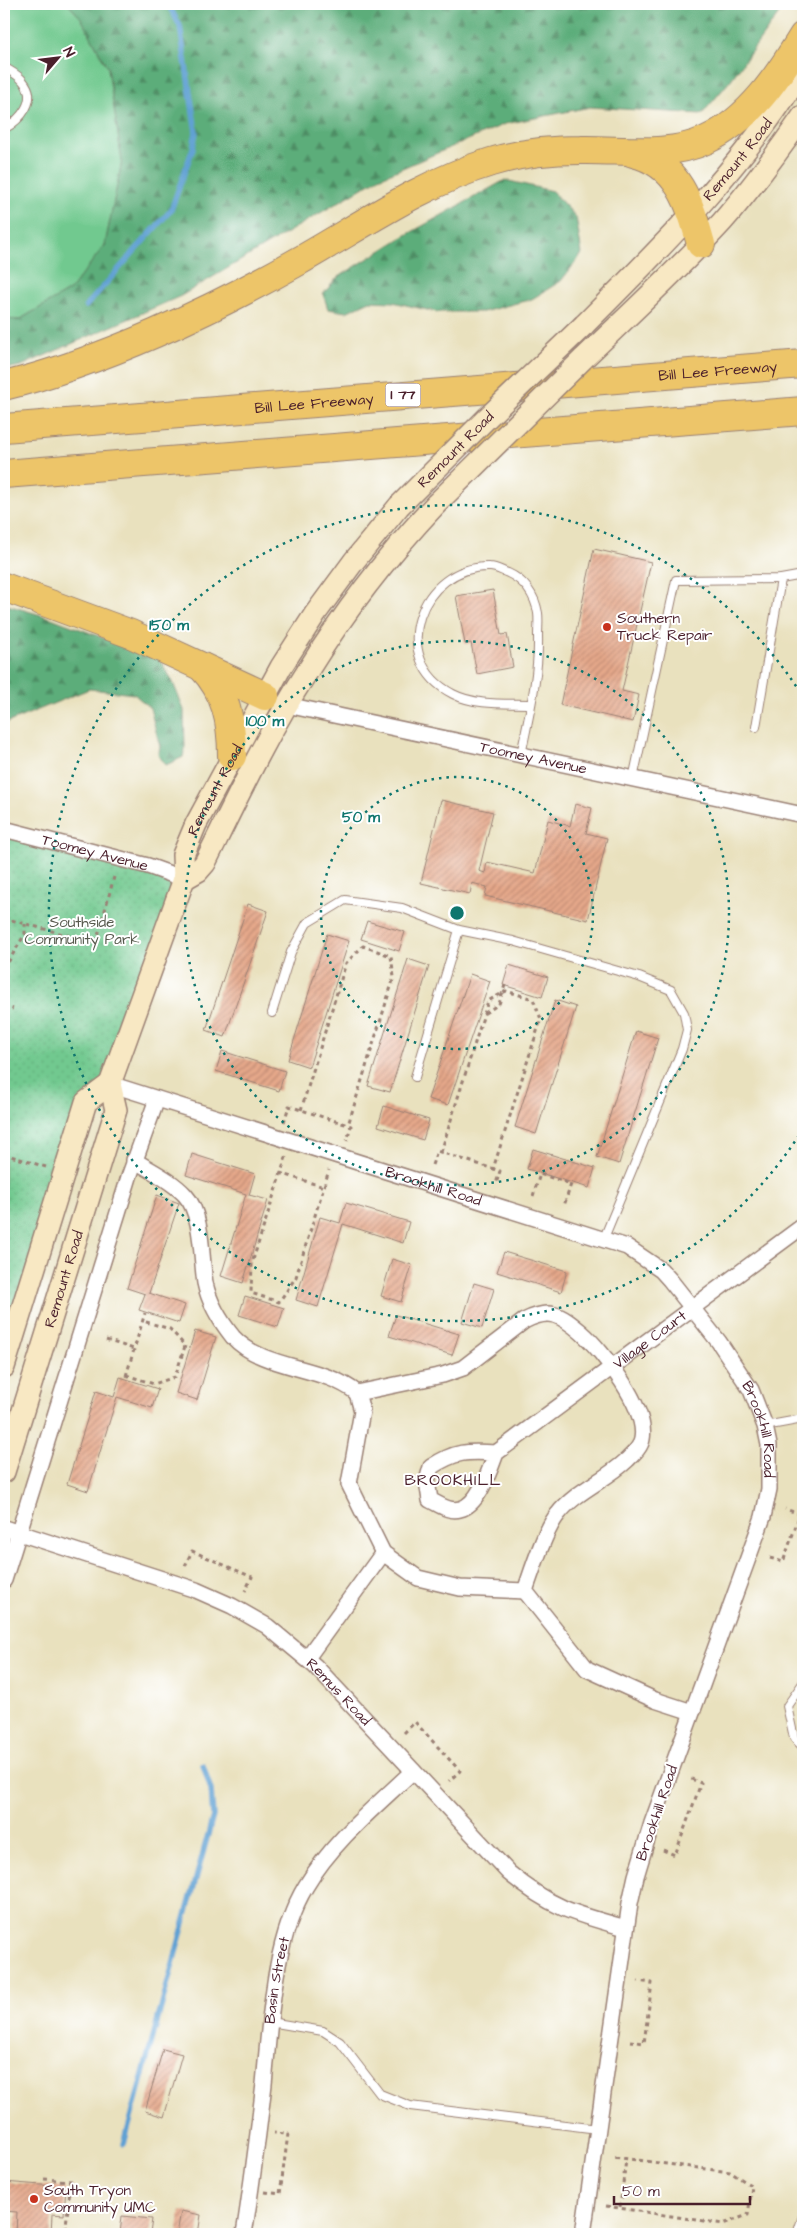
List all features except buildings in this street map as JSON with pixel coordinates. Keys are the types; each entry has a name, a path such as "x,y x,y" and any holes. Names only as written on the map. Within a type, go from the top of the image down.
{"highway":[{"path":"4,386 81,362 207,309 296,262 387,209 460,173 492,162 518,156 581,150 665,150 690,146 708,139 739,117 767,88 803,36"},
{"path":"617,150 648,157 663,166 676,181 693,214 701,244"},
{"name":"Bill Lee Freeway","path":"4,428 803,364"},
{"path":"4,474 803,411"},
{"path":"4,587 131,634 276,701"},
{"path":"196,663 216,684 224,700 231,728 232,756"}],"main road":[{"name":"Remount Road","path":"184,879 198,871 205,862 315,614 354,561 399,506 488,417 584,326 693,214 745,152 803,68"},
{"name":"Remount Road","path":"4,1472 116,1110 110,1084 184,879 182,866 184,851 209,798 232,756 276,701 315,659 372,579 436,504 701,244 764,170 803,116"},
{"name":"Remount Road","path":"4,1367 86,1102 110,1084"}],"street":[{"name":"Toomey Avenue","path":"276,701 803,814"},
{"name":"Toomey Avenue","path":"4,829 148,866 184,879"},
{"name":"Brookhill Road","path":"110,1084 604,1238 633,1250 661,1270 692,1307 751,1390 765,1426 771,1474 763,1517 652,1823 636,1876 626,1928 583,2234"},
{"path":"4,1580 134,1160 157,1099"},
{"path":"134,1160 179,1190 186,1196 193,1208 206,1285 213,1306 233,1336 245,1348 262,1356 337,1380 357,1393 362,1411 349,1484 383,1552 418,1578 460,1588 525,1591 587,1669 655,1700 692,1712"},
{"name":"Village Court","path":"496,1453 803,1226"},
{"path":"357,1393 443,1376 463,1368 524,1321 553,1313 564,1318 583,1334 612,1367 636,1407 642,1425 642,1439 637,1450 625,1462 569,1503 557,1515 536,1558 525,1591"},
{"path":"474,1452 496,1453 486,1481 471,1502 461,1509 446,1509 430,1500 426,1481 431,1467 448,1456 474,1452"},
{"name":"Remus Road","path":"4,1528 196,1590 225,1602 267,1626 306,1658 509,1873 532,1892 570,1912 626,1928"},
{"path":"306,1658 383,1552"},
{"name":"Basin Street","path":"244,2234 260,2118 274,1992 287,1928 304,1888 334,1846 414,1771"}],"lane":[{"path":"4,67 24,81 28,95 27,105 23,114 4,129"},
{"path":"521,755 539,664 538,613 531,590 515,576 492,567 469,569 444,582 424,603 416,632 418,655 428,675 453,694 483,702 531,704"},
{"path":"633,779 676,580 781,579 803,575"},
{"path":"756,727 781,579"},
{"path":"272,1013 291,952 307,923 345,900 402,908 459,930 513,942 639,977 670,990 684,1013 687,1030 682,1049 604,1238"},
{"path":"415,1077 459,930"},
{"path":"765,1426 803,1419"},
{"path":"803,1683 787,1706 794,1738 803,1747"},
{"path":"270,2022 323,2030 340,2042 380,2094 410,2106 598,2129"},
{"path":"797,2234 803,2216"}],"path":[{"path":"4,918 96,943 114,878"},
{"path":"4,969 24,934 26,924"},
{"path":"301,1110 346,963 362,946 391,956 394,978 348,1125"},
{"path":"484,1013 499,1004 505,985"},
{"path":"441,1152 488,1001 506,991 534,999 540,1019 493,1169"},
{"path":"4,1006 13,1009"},
{"path":"284,1122 289,1106 348,1125 351,1126 346,1142"},
{"path":"432,1165 437,1151 441,1152 500,1171 496,1184"},
{"path":"4,1154 53,1169"},
{"path":"286,1157 252,1263 251,1293 279,1302 296,1277 329,1170"},
{"path":"280,1173 324,1186"},
{"path":"533,1196 540,1174 571,1184 564,1206"},
{"path":"143,1321 170,1329 185,1346 175,1378 154,1384 126,1376 145,1313"},
{"path":"106,1340 134,1349"},
{"path":"770,1558 783,1562 800,1514 785,1509"},
{"path":"185,1566 192,1551 252,1577 246,1591"},
{"path":"404,1733 415,1722 422,1729 460,1771 449,1782"},
{"path":"663,1850 675,1855 679,1846 701,1782 689,1778"},
{"path":"630,2041 644,2042 652,1983 638,1981"},
{"path":"265,2192 280,2194 288,2134 274,2132"},
{"path":"606,2206 723,2224 748,2216 752,2186 730,2172 613,2158"},
{"path":"620,2207 626,2160"},
{"path":"44,2179 70,2181 66,2234"}],"green space":[{"path":"4,4 68,4 81,18 108,68 122,161 105,245 70,290 19,320 4,319"},
{"path":"68,4 786,4 730,81 702,114 590,107 505,124 379,178 181,296 21,366 4,369 4,319 19,320 70,290 105,245 122,161 108,68 81,18"},
{"path":"505,180 552,191 576,217 582,254 561,281 532,299 483,312 436,312 393,302 370,301 346,312 328,309 323,294 337,278 399,239"},
{"path":"4,604 51,618 159,659 172,680 184,710 185,747 183,757 166,765 158,755 160,747 150,708 134,694 89,689 4,724"},
{"name":"Southside Community Park","path":"4,829 184,879 119,1055 86,1103 4,1367"}],"waterway":[{"path":"86,306 171,210 193,148 196,132 180,26 168,4"},
{"path":"124,2144 213,1816 211,1790 203,1765"}],"place":[{"name":"Southern Truck Repair","path":"607,627"},
{"name":"South Tryon Community UMC","path":"34,2199"}],"district":[{"name":"BROOKHILL","path":"453,1480"}]}
